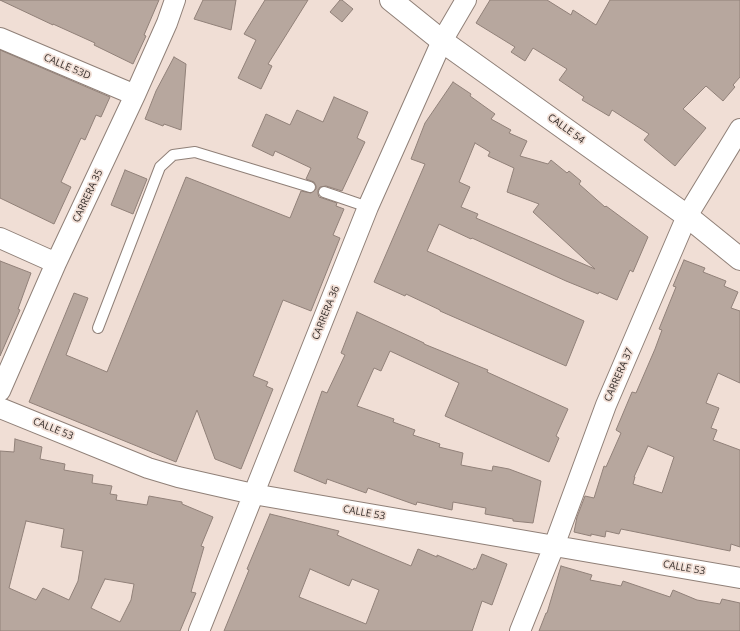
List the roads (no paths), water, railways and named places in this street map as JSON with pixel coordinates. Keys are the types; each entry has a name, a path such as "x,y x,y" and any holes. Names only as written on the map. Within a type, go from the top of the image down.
{"street":[{"name":"CARRERA 35","path":"0,391 56,263 135,95 167,23 175,0"},
{"name":"CALLE 54","path":"391,0 442,41 687,216 740,259"},
{"name":"CARRERA 36","path":"199,631 368,208 442,41 466,0"},
{"name":"CALLE 53D","path":"0,38 135,95"},
{"name":"CARRERA 37","path":"520,631 554,546 606,405 687,216 740,129"},
{"path":"0,238 56,263"},
{"name":"CALLE 53","path":"0,408 148,468 178,478 253,494 740,578"}],"lane":[{"path":"98,328 160,167 173,154 195,152 310,187"},
{"path":"324,192 368,208"}]}
